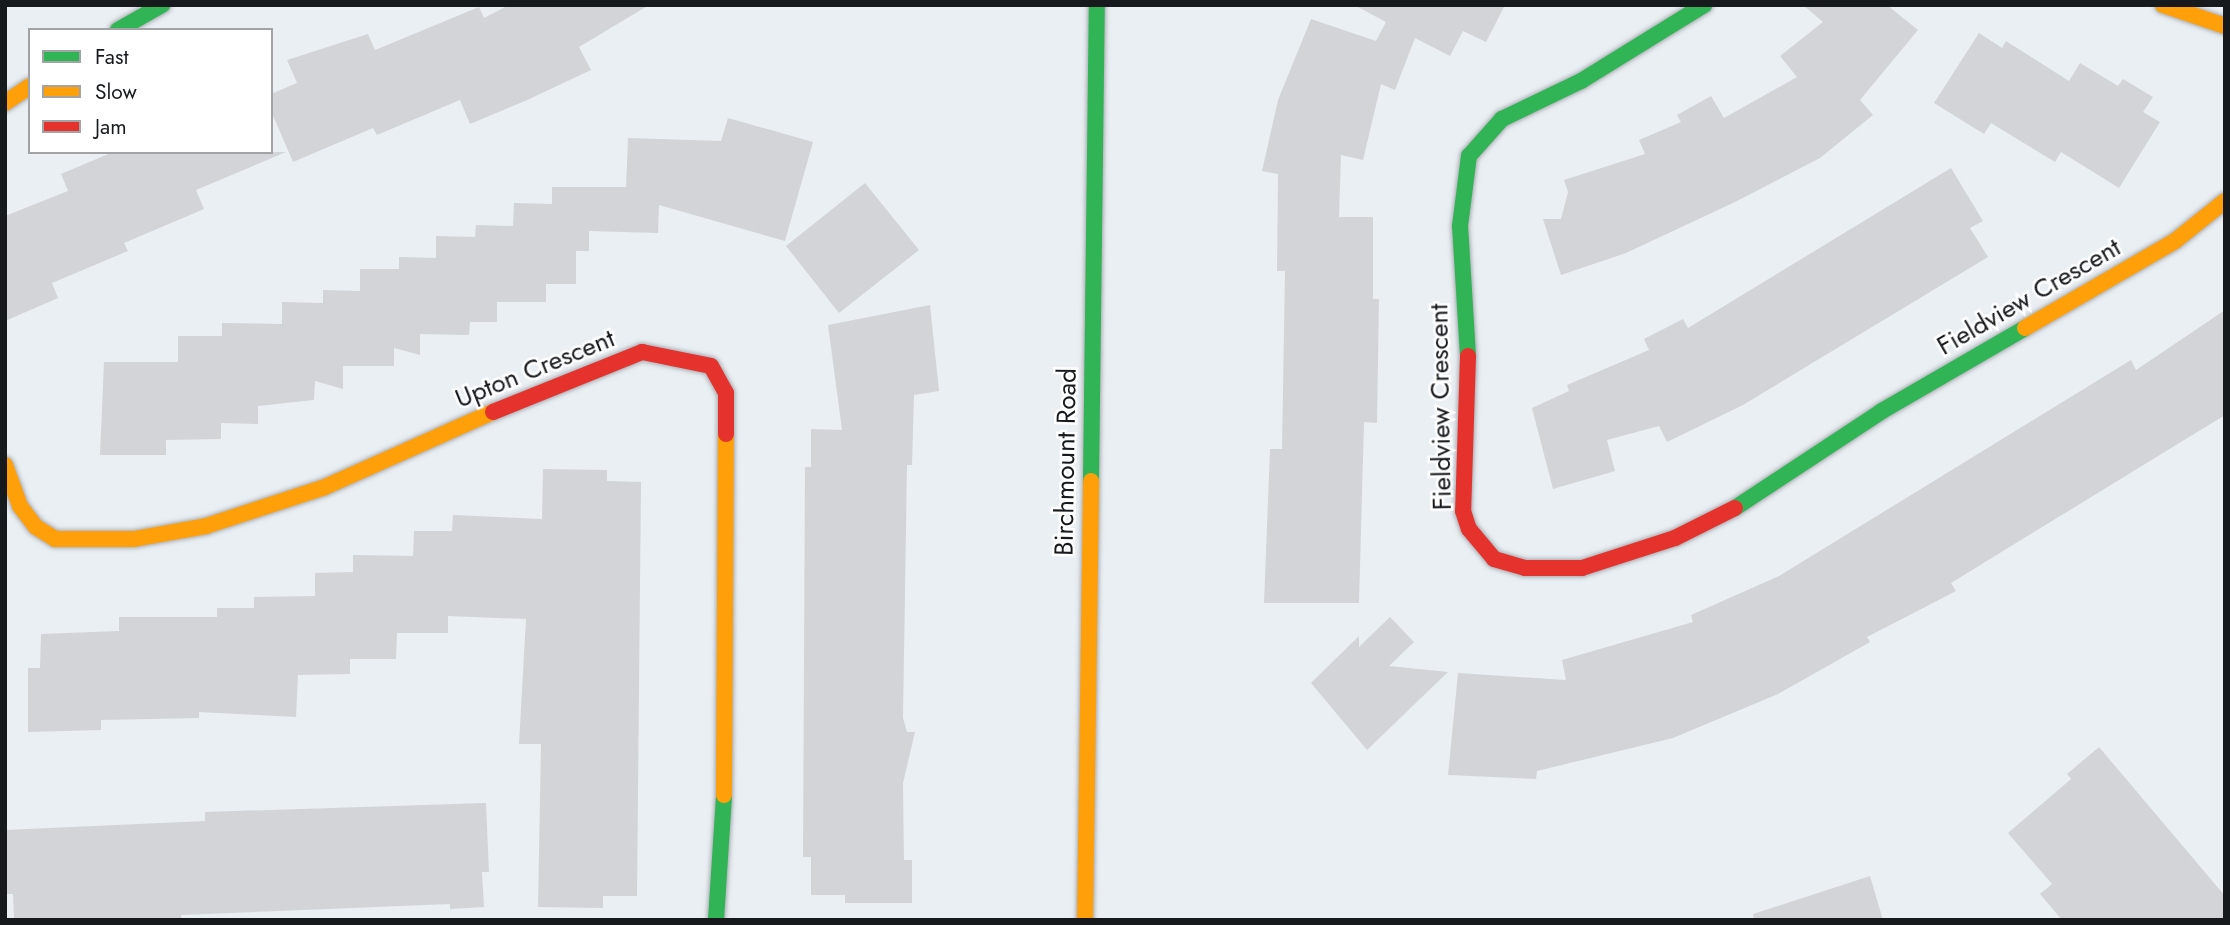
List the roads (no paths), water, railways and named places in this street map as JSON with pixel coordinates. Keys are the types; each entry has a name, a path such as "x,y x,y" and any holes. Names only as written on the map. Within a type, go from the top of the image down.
{"street":[{"path":"122,28 162,5"},
{"name":"Birchmount Road","path":"1085,920 1097,5"},
{"name":"Fieldview Crescent","path":"1704,5 1581,81 1502,120 1469,156 1460,226 1470,388 1463,510 1469,529 1494,559 1525,568 1582,568 1675,538 1728,513 1882,411 2175,241 2225,201"},
{"path":"2164,5 2225,26"},
{"path":"5,103 28,87"},
{"name":"Upton Crescent","path":"5,465 20,506 36,527 55,539 134,539 206,526 325,487 405,447 642,352 711,366 726,393 724,851 716,920"}]}
